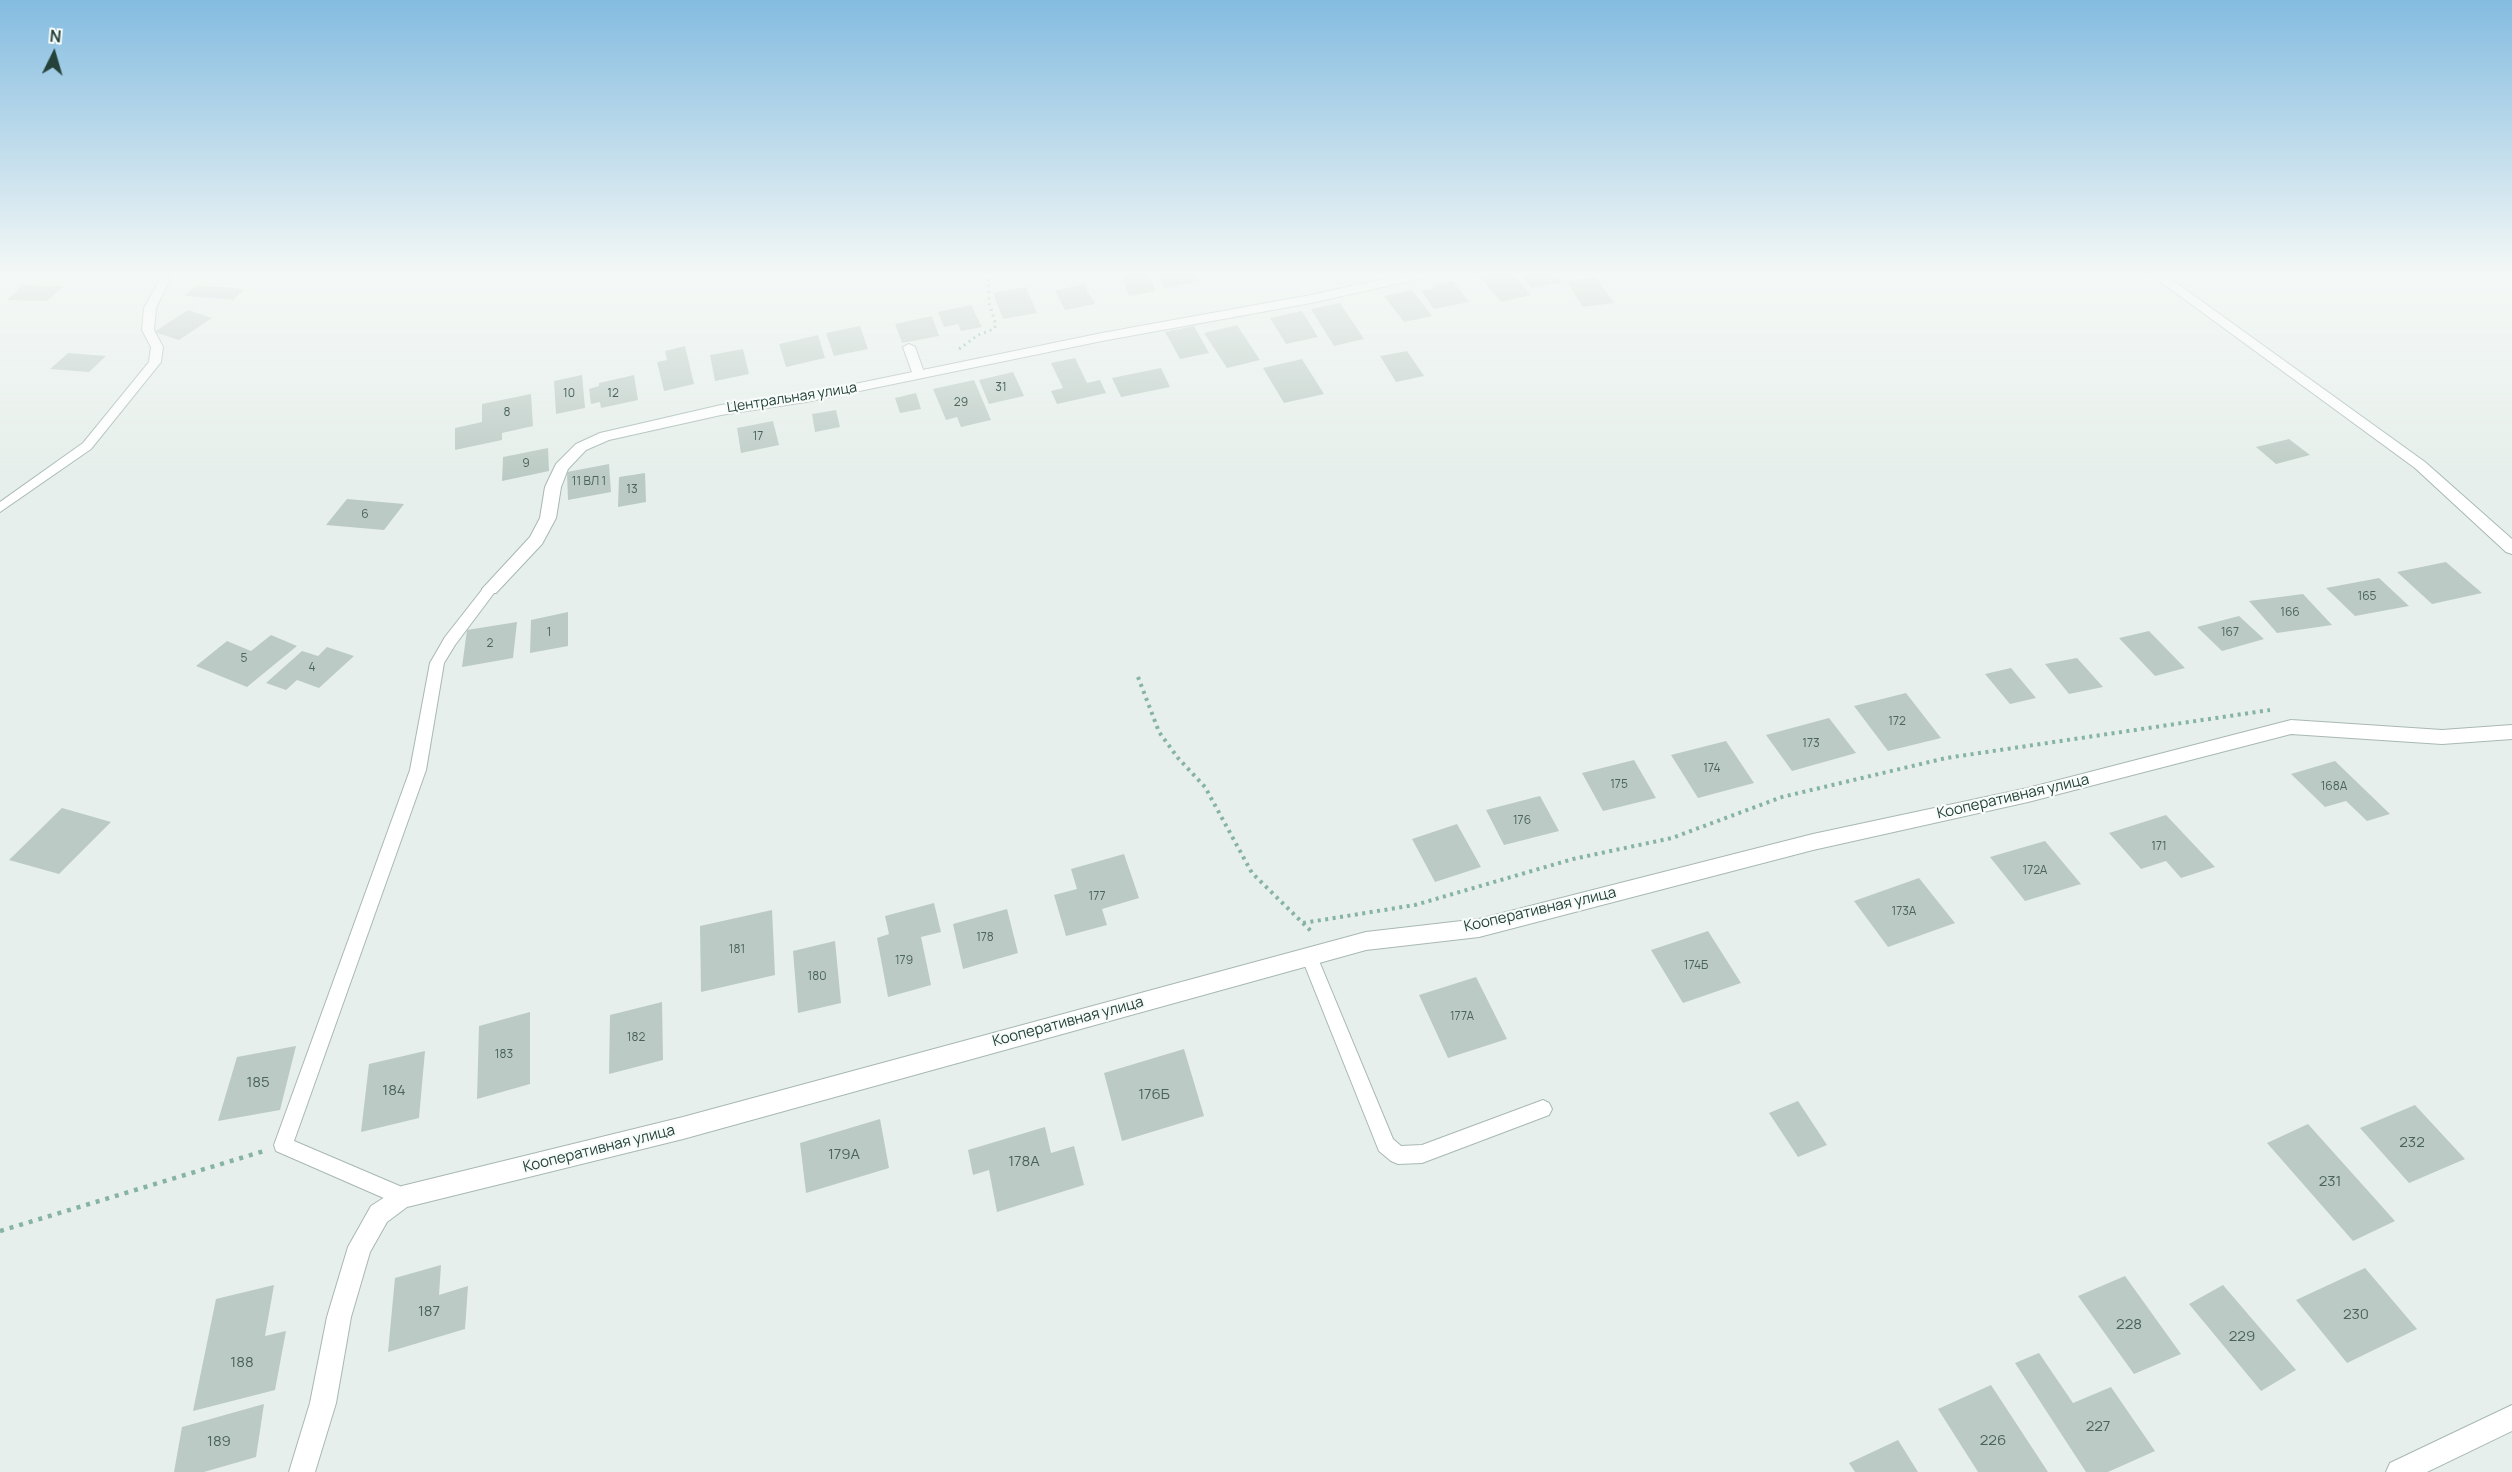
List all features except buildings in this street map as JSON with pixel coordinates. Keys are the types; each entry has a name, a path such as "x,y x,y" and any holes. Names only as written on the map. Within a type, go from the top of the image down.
{"street":[{"name":"Центральная улица","path":"490,589 536,540 548,518 553,487 561,467 581,447 605,436 721,410 806,398 1075,343"},
{"path":"2251,343 2420,465 2512,548"},
{"name":"Кооперативная улица","path":"402,1197 683,1128 1366,941 1479,928 1813,842 2028,795 2291,727 2442,737 2512,732"},
{"path":"302,1472 323,1403 339,1317 360,1247 379,1214 402,1197"},
{"path":"2399,1472 2512,1418"}],"lane":[{"path":"0,508 87,446 155,362 157,347 155,343"},
{"path":"909,347 919,375"},
{"path":"402,1197 283,1145 418,770 437,663 450,641 490,589"},
{"path":"1309,957 1386,1145 1398,1155 1422,1154 1543,1109"}],"path":[{"path":"954,352 967,343"},
{"path":"1138,677 1160,732 1178,758 1205,787 1252,873 1331,950"},
{"path":"1303,923 1415,905 1573,859 1672,838 1782,797 1946,758 2270,710 2309,727"},
{"path":"0,1231 283,1145"}]}
